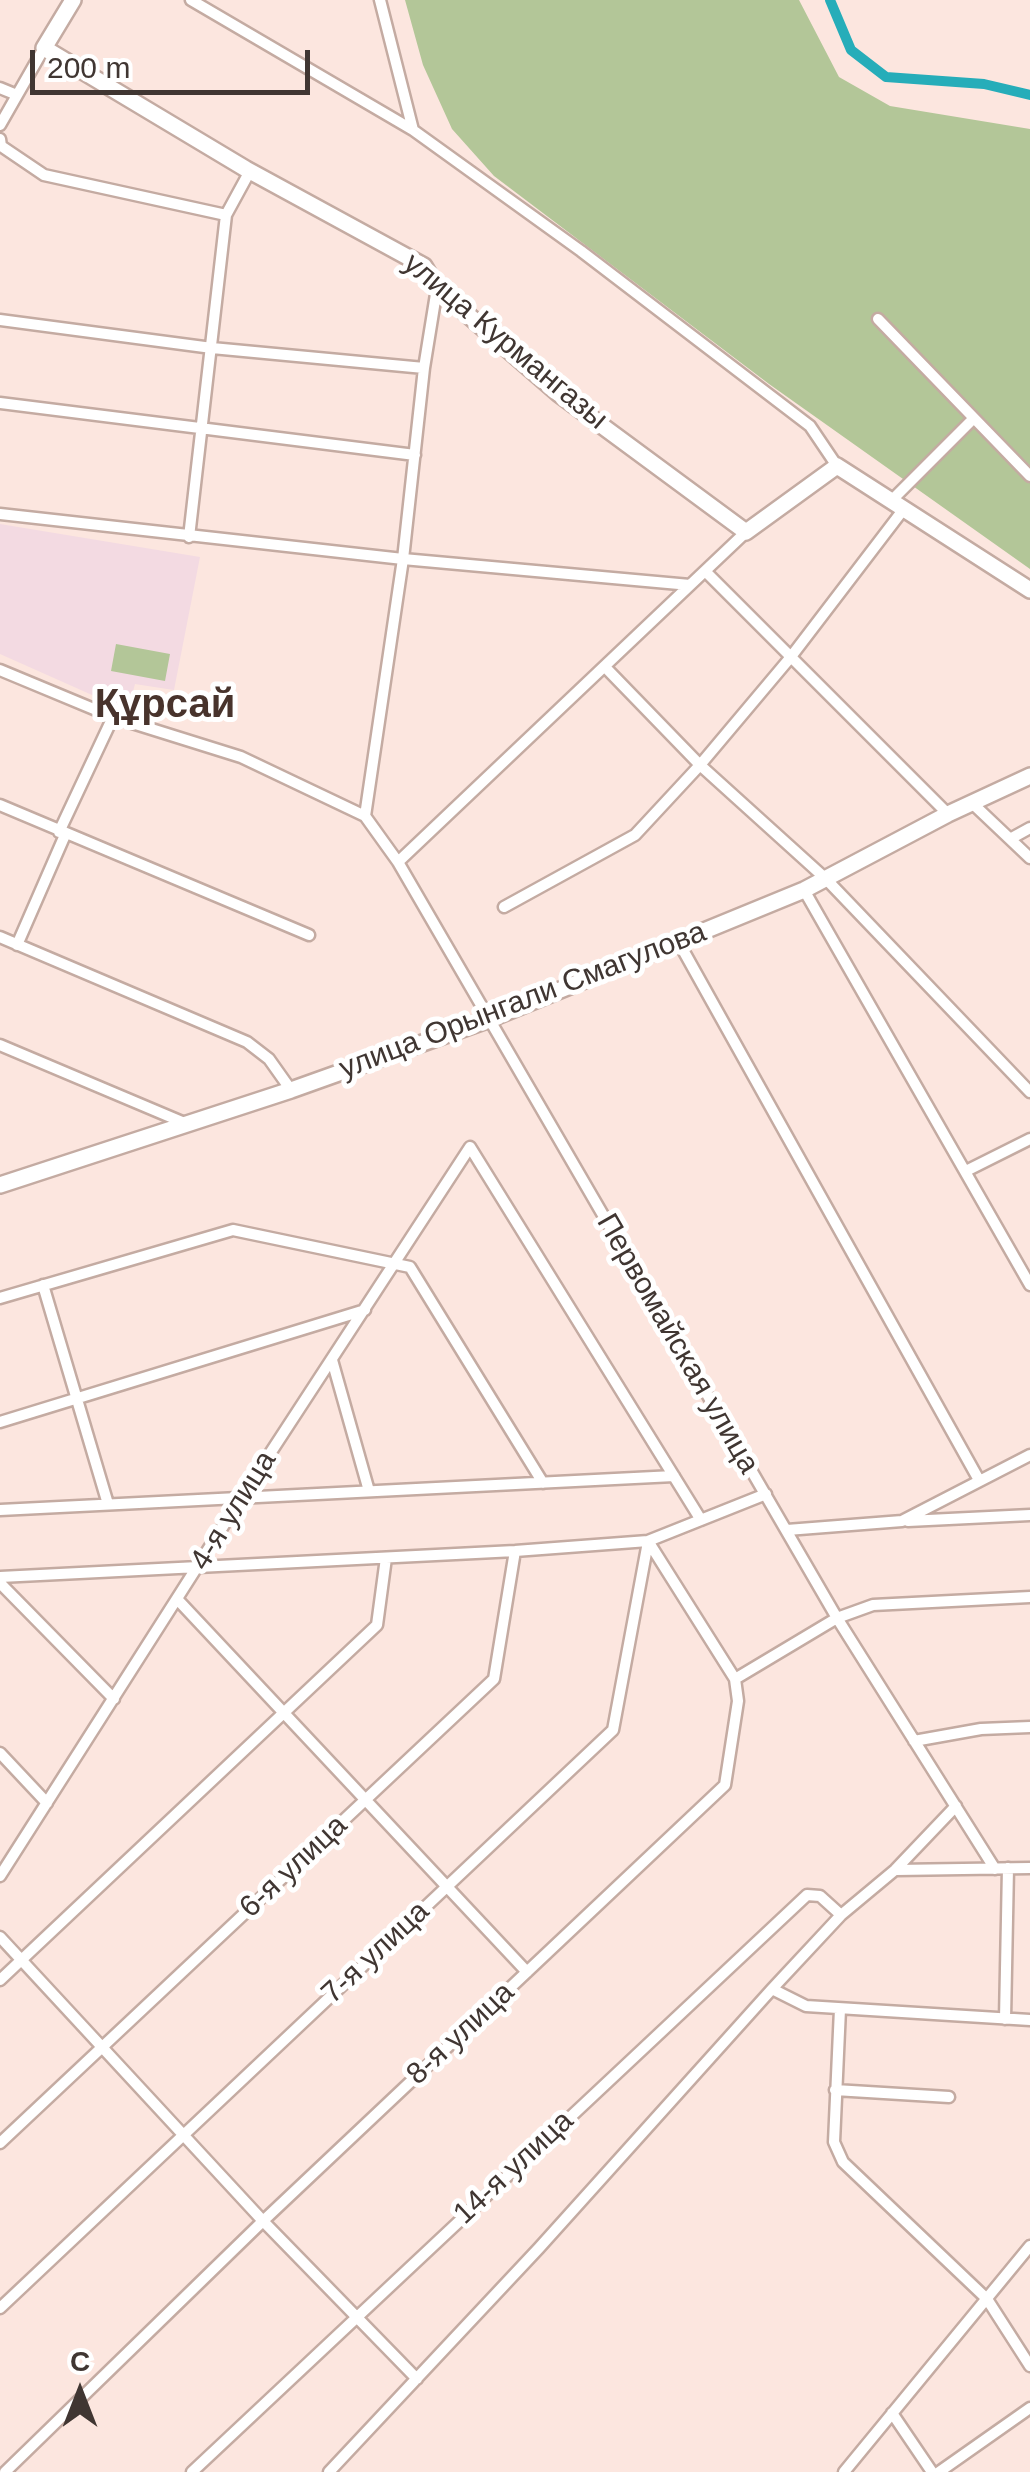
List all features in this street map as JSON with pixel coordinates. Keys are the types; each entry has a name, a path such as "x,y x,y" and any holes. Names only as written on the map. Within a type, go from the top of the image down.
{"street":[{"path":"0,125 73,0"},
{"path":"380,0 413,130"},
{"path":"200,2 413,130 581,251 810,426 837,466 1030,590"},
{"name":"улица Курмангазы","path":"44,48 250,172 424,266 437,288 558,394 746,532"},
{"path":"0,88 17,95"},
{"path":"0,139 1,146 44,175 226,214"},
{"path":"189,536 226,214 250,172"},
{"path":"0,670 113,717 241,757 365,816 437,288"},
{"path":"878,319 1030,476"},
{"path":"0,320 212,348 424,368"},
{"path":"0,403 415,455"},
{"path":"504,907 635,835 700,766 790,658 896,506 974,418"},
{"path":"398,862 746,532 837,466"},
{"path":"0,514 403,559 690,585"},
{"path":"705,571 948,814"},
{"path":"604,667 700,766 826,878 1030,1092"},
{"path":"17,945 113,717"},
{"name":"улица Орынгали Смагулова","path":"0,1185 291,1090 487,1020 804,890 948,814 1030,776"},
{"path":"972,803 1030,858"},
{"path":"0,805 310,935"},
{"name":"Первомайская улица","path":"365,816 398,862 837,1618 995,1868"},
{"path":"1010,839 1030,828"},
{"path":"804,890 1030,1285"},
{"path":"0,937 247,1042 269,1059 291,1090"},
{"path":"678,941 979,1480"},
{"path":"0,1045 187,1124"},
{"path":"966,1171 1030,1139"},
{"name":"4-я улица","path":"0,1876 240,1498 470,1147 674,1476"},
{"path":"0,1298 233,1230 410,1267 542,1483"},
{"path":"43,1285 108,1504"},
{"path":"0,1422 364,1310"},
{"path":"332,1360 369,1491"},
{"path":"902,1521 1030,1456"},
{"path":"0,1510 674,1476 702,1520"},
{"path":"0,1580 648,1541 766,1494"},
{"path":"787,1530 1030,1515"},
{"path":"648,1541 735,1679 837,1618 873,1604 1030,1597"},
{"name":"7-я улица","path":"0,2308 613,1730 648,1541"},
{"name":"6-я улица","path":"0,2143 494,1679 515,1551"},
{"path":"0,1980 377,1626 386,1558"},
{"path":"0,1580 114,1699"},
{"path":"178,1599 527,1972"},
{"name":"8-я улица","path":"5,2472 263,2221 724,1785 738,1702 735,1679"},
{"path":"914,1740 982,1729 1030,1728"},
{"path":"0,1753 47,1803"},
{"path":"329,2472 772,1988 841,1915 896,1870 956,1806"},
{"path":"1006,2019 1008,1868"},
{"path":"896,1870 1030,1868"},
{"name":"14-я улица","path":"192,2472 354,2316 808,1895 820,1896 841,1915"},
{"path":"0,1937 263,2221 416,2379"},
{"path":"772,1988 795,2003 1030,2020"},
{"path":"840,2008 834,2142 843,2162 987,2299 1030,2366"},
{"path":"834,2090 949,2097"},
{"path":"844,2472 1030,2246"},
{"path":"892,2413 935,2472 1030,2408"}],"shaded area":[{"path":"0,524 200,557 174,690 135,684 128,711 0,654"}],"green space":[{"path":"405,0 799,0 839,77 890,106 1030,129 1030,569 769,384 494,176 452,129 423,65"},
{"path":"116,644 170,654 165,681 111,671"}],"waterway":[{"path":"830,0 851,50 886,77 984,84 1030,95"}],"district":[{"name":"Құрсай","path":"165,706"}]}
